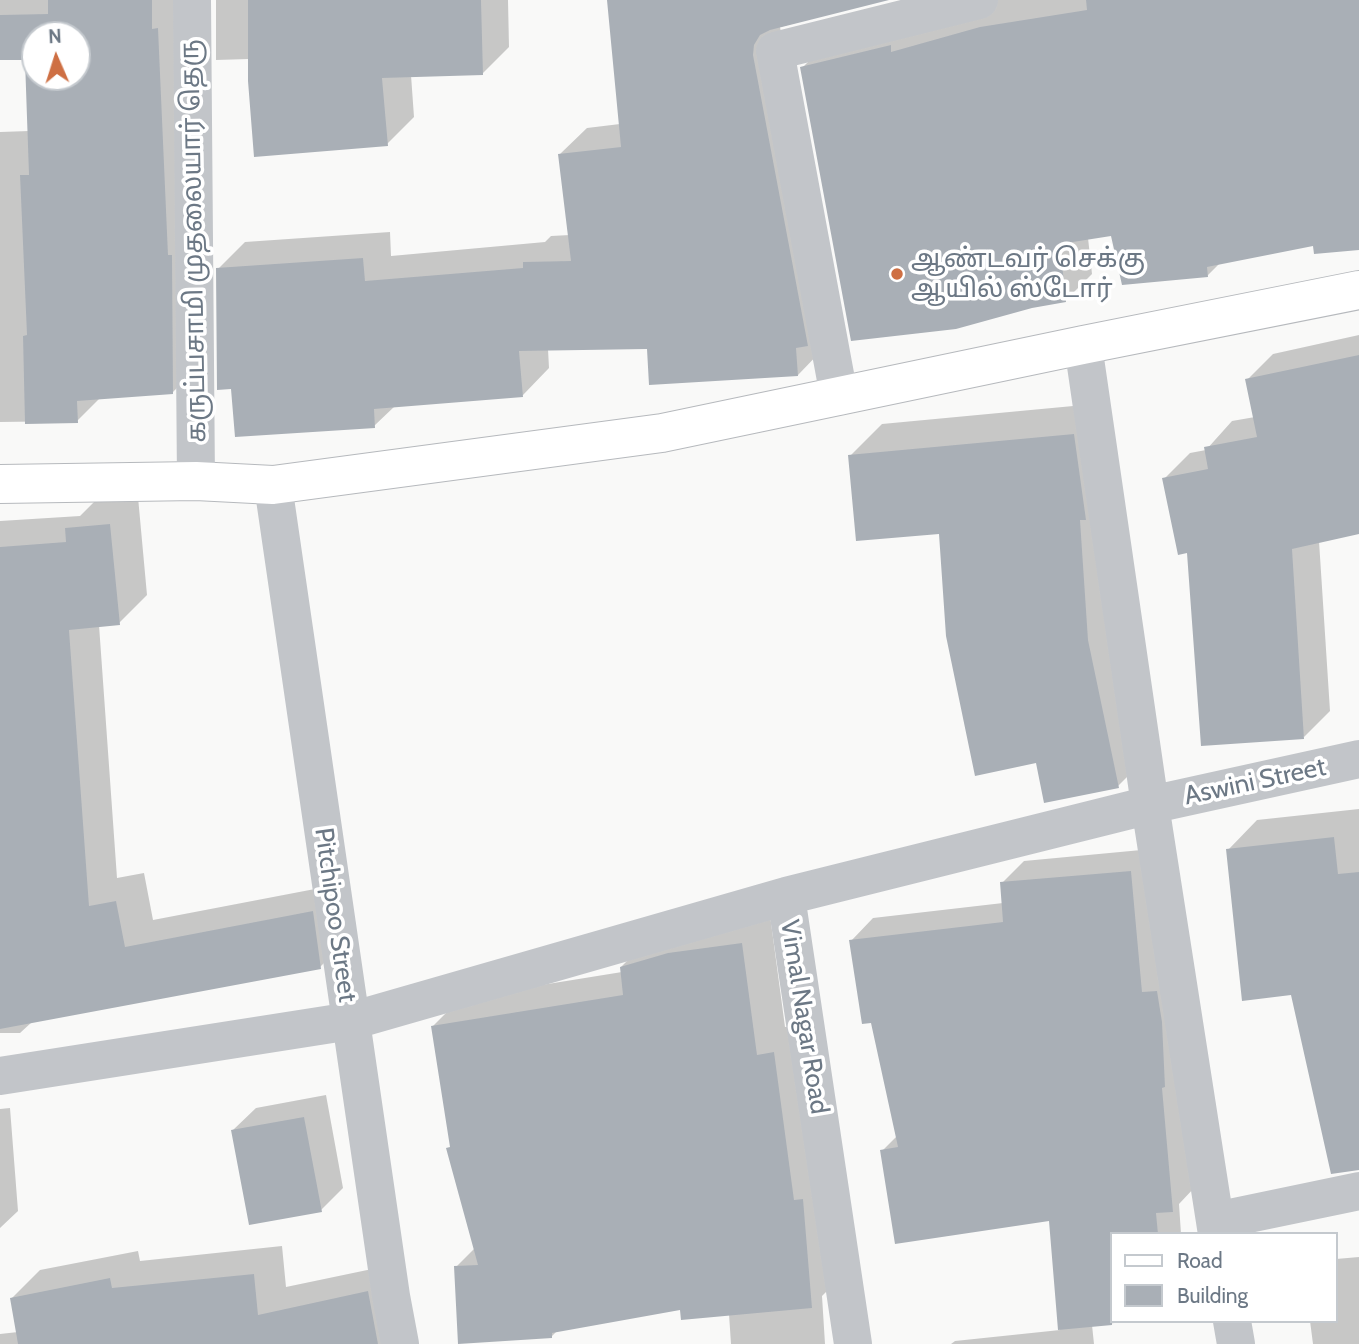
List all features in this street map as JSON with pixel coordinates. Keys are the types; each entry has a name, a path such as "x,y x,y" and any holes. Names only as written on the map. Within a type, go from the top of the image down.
{"main road":[{"path":"0,484 196,481 272,485 662,433 1359,290"}],"street":[{"name":"கருப்பசாமி முதலையார் தெரு","path":"192,0 196,481"},
{"path":"839,396 775,51 979,0"},
{"path":"1083,345 1150,805 1216,1227 1359,1191"},
{"name":"Pitchipoo Street","path":"272,485 400,1344"},
{"name":"Aswini Street","path":"1150,805 1359,759"},
{"name":"Vimal Nagar Road","path":"853,1344 786,896 1150,805"},
{"path":"0,1076 351,1021 786,896"},
{"path":"1232,1323 1236,1344"}],"building":[{"path":"48,0 152,0 152,29 158,28 168,255 172,255 173,394 77,401 78,423 25,424 23,336 27,335 20,175 29,175 26,91 91,91 91,21 21,21 21,60 0,60 0,15 48,14"},
{"path":"248,0 481,0 483,75 382,78 388,146 254,157 248,81"},
{"path":"607,0 889,0 770,30 760,35 754,45 753,55 808,346 796,348 798,376 649,385 647,349 519,351 523,397 374,409 375,428 235,437 231,389 217,390 216,268 363,258 365,281 523,268 523,262 571,261 558,154 621,147"},
{"path":"1086,0 1359,0 1359,250 1314,254 1313,246 1207,267 1208,277 1122,285 1111,236 1060,244 1066,302 1032,308 956,329 851,341 800,67 891,45 891,52 980,27 1087,10"},
{"path":"1359,355 1359,534 1292,549 1304,739 1201,746 1187,553 1178,555 1162,478 1208,469 1204,447 1257,437 1245,379"},
{"path":"1074,434 1086,520 1080,520 1088,640 1119,788 1044,803 1036,763 975,776 946,636 939,534 856,541 848,455"},
{"path":"110,524 120,625 69,630 89,906 116,901 125,947 313,911 321,969 0,1029 0,547 66,542 65,528"},
{"path":"1334,837 1338,874 1359,872 1359,1170 1331,1174 1291,995 1242,1001 1226,849"},
{"path":"1131,871 1142,992 1157,991 1162,1022 1165,1087 1162,1088 1173,1212 1156,1213 1158,1232 1110,1232 1112,1325 1058,1330 1049,1221 895,1244 880,1150 898,1147 871,1023 862,1024 849,940 1003,922 1000,882"},
{"path":"742,943 757,1055 774,1052 794,1200 803,1199 812,1308 681,1320 680,1310 552,1333 552,1338 458,1344 454,1266 478,1265 446,1148 450,1147 431,1026 623,995 620,967 668,953"},
{"path":"304,1117 322,1212 249,1225 231,1130"},
{"path":"254,1274 258,1315 368,1291 378,1344 18,1344 10,1298 110,1278 112,1288"}],"place":[{"name":"ஆண்டவர் செக்கு ஆயில் ஸ்டோர்","path":"897,274"}]}
